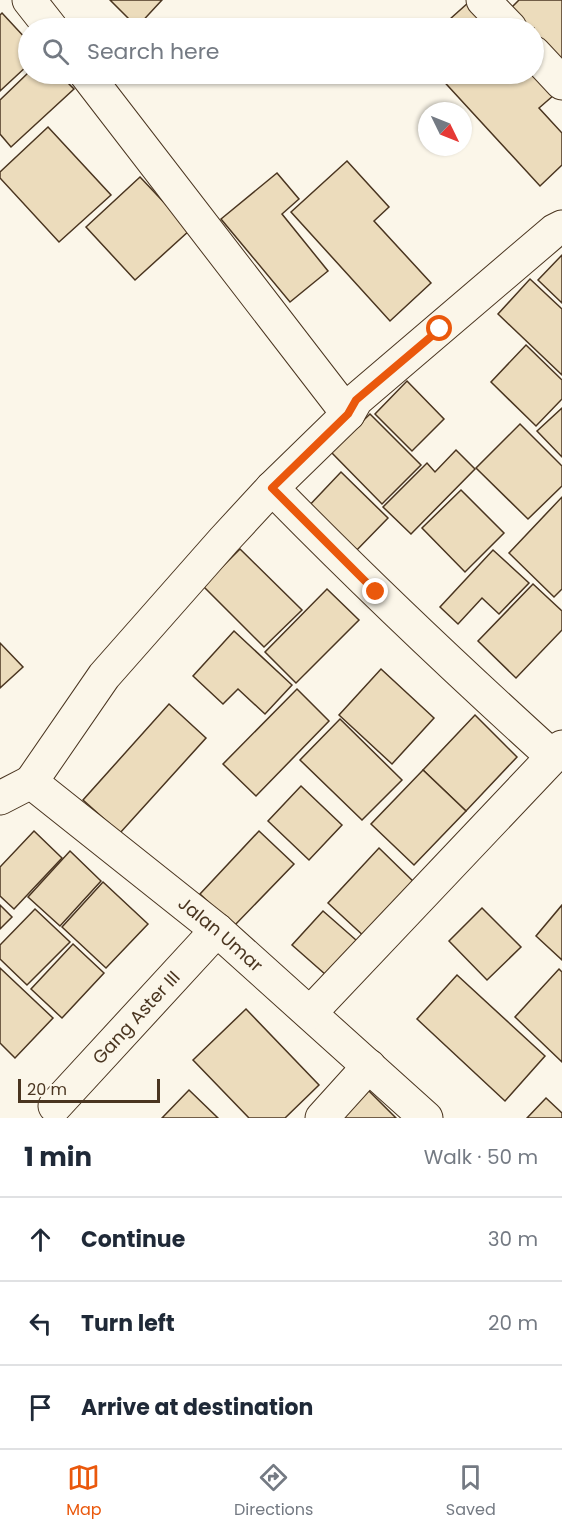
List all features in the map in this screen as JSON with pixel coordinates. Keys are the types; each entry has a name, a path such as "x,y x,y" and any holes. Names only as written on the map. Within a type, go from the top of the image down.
{"street":[{"path":"29,0 43,18"},
{"path":"483,0 500,18"},
{"path":"544,64 562,83"},
{"path":"94,84 348,414"},
{"path":"0,798 31,782 104,676 272,488 348,414 356,400 554,231 562,227"},
{"path":"272,488 368,585 450,663 557,752 310,1013"},
{"name":"Jalan Umar","path":"31,782 217,930 426,1118"},
{"name":"Gang Aster III","path":"55,1106 217,930"},
{"path":"322,1118 369,1066"}],"building":[{"path":"110,0 162,0 145,18 128,18"},
{"path":"519,0 562,0 562,64 544,45 544,18 517,18 509,10"},
{"path":"469,2 484,18 451,18"},
{"path":"2,13 18,30 18,74 0,91 0,15"},
{"path":"18,83 69,84 74,89 11,147 0,134 0,100"},
{"path":"446,84 544,84 554,95 539,108 562,133 562,165 540,186 472,112 472,102 463,102"},
{"path":"48,127 111,195 59,242 0,178 0,172"},
{"path":"347,161 389,207 374,221 431,283 390,321 291,212"},
{"path":"277,173 299,199 282,214 328,271 290,302 221,219"},
{"path":"140,177 190,230 135,280 86,227"},
{"path":"562,255 562,303 538,280"},
{"path":"530,279 562,309 562,375 498,314"},
{"path":"526,345 562,380 562,399 536,426 491,382"},
{"path":"407,381 444,419 412,451 375,414"},
{"path":"562,408 562,457 537,431"},
{"path":"370,414 421,465 382,504 331,452"},
{"path":"520,424 562,466 562,486 528,519 476,468"},
{"path":"456,450 475,469 411,534 383,507 427,463 435,472"},
{"path":"341,472 388,518 352,555 305,510"},
{"path":"461,490 504,533 465,572 422,528"},
{"path":"562,497 562,589 554,597 509,553"},
{"path":"240,549 302,610 264,647 203,586"},
{"path":"493,550 529,583 499,614 482,598 458,624 440,607"},
{"path":"533,584 562,611 562,630 516,678 478,641"},
{"path":"327,589 359,620 296,683 265,652"},
{"path":"234,631 292,685 265,714 238,689 223,704 193,676"},
{"path":"0,643 23,667 0,688"},
{"path":"381,669 434,718 392,764 339,715"},
{"path":"297,689 329,721 256,796 223,764"},
{"path":"169,704 206,738 120,833 83,800"},
{"path":"475,715 517,757 466,811 423,770"},
{"path":"340,719 402,780 362,820 300,760"},
{"path":"423,770 466,811 414,865 371,824"},
{"path":"301,786 342,825 309,860 268,821"},
{"path":"34,831 62,858 14,909 0,896 0,867"},
{"path":"259,831 294,864 234,926 200,894"},
{"path":"379,848 418,886 367,939 328,903"},
{"path":"70,851 101,881 60,926 28,897"},
{"path":"103,882 148,924 106,968 62,927"},
{"path":"0,905 12,917 0,929"},
{"path":"562,905 562,960 536,936"},
{"path":"482,908 521,947 487,980 449,941"},
{"path":"35,909 70,942 27,985 0,959 0,945"},
{"path":"323,911 364,947 334,982 292,945"},
{"path":"73,944 104,973 62,1018 31,989"},
{"path":"0,968 53,1018 15,1058 0,1043"},
{"path":"559,969 562,972 562,1062 515,1017"},
{"path":"457,975 545,1056 505,1101 417,1019"},
{"path":"246,1009 319,1085 285,1118 249,1118 193,1060"},
{"path":"367,1089 396,1118 338,1118"},
{"path":"189,1090 218,1118 162,1118"},
{"path":"546,1098 562,1113 562,1118 527,1118"}],"route":[{"path":"376,592 272,488 348,414 356,400 440,329"}]}
